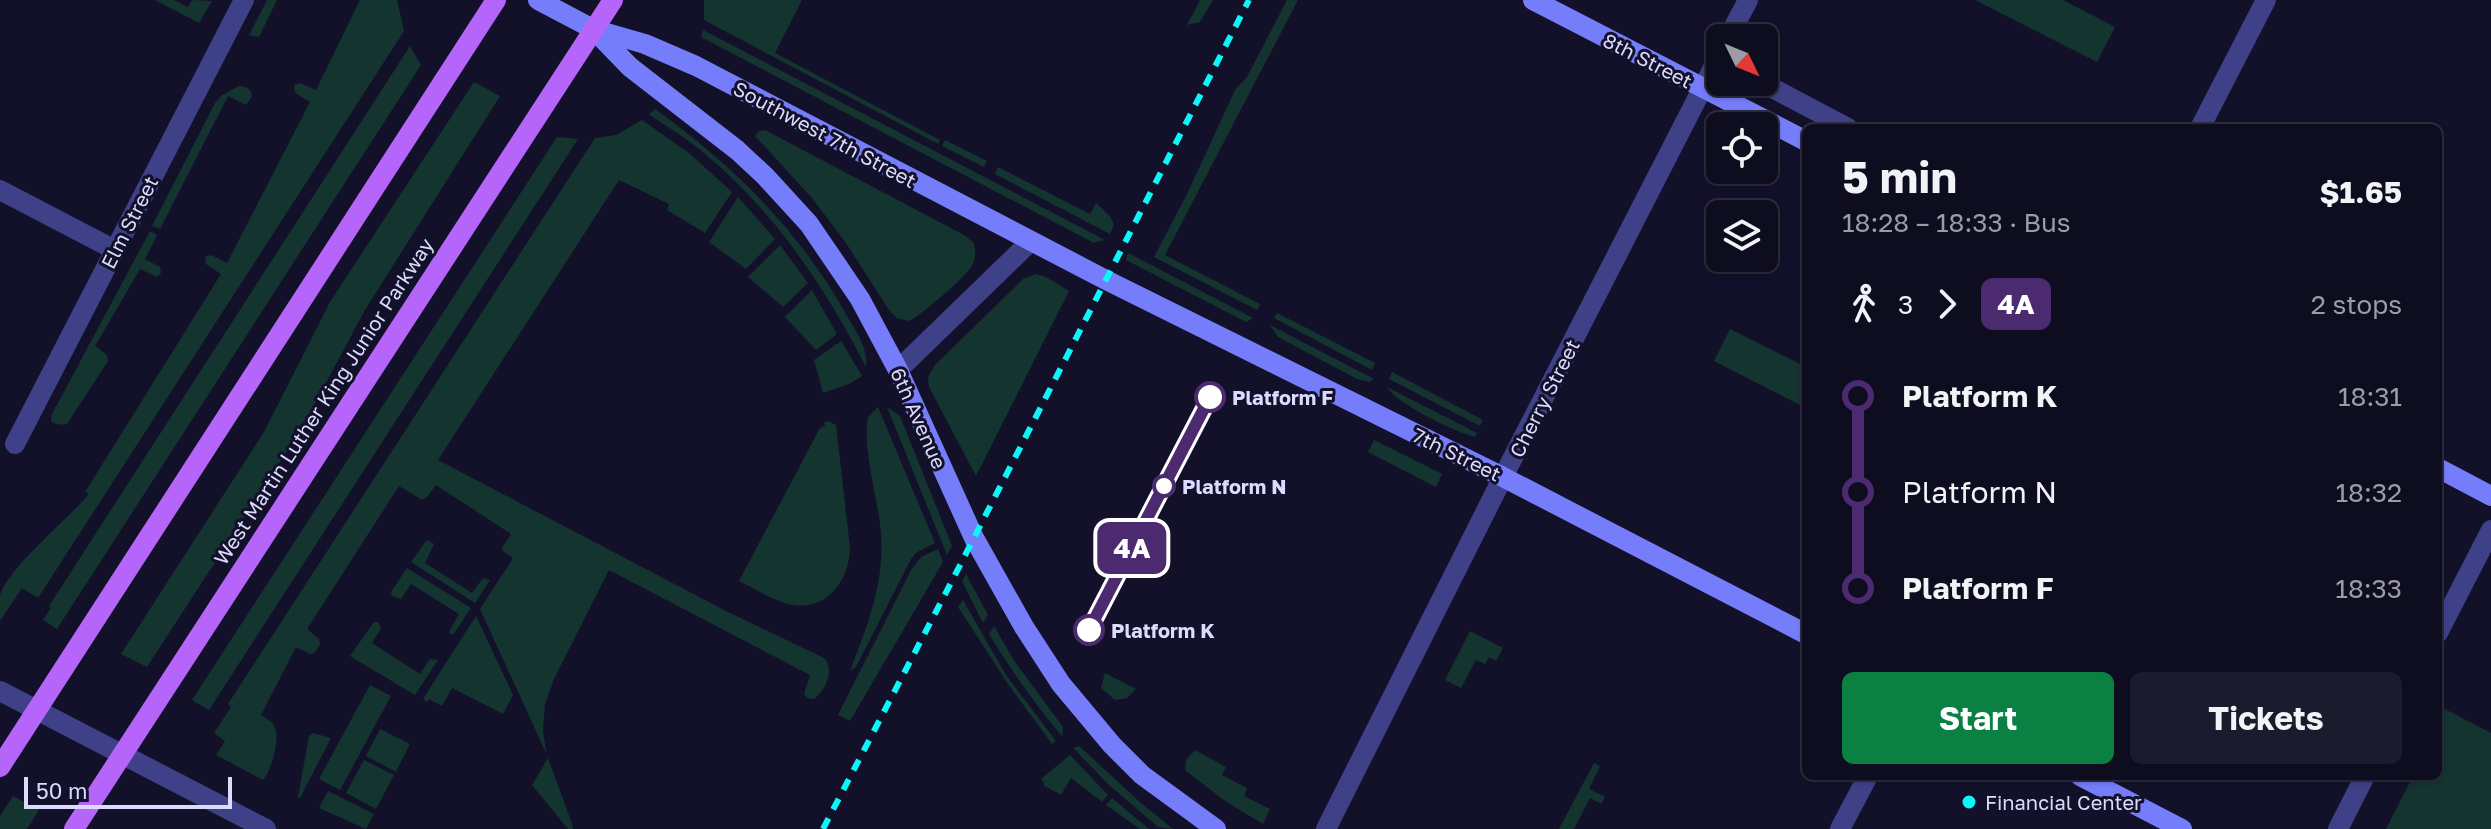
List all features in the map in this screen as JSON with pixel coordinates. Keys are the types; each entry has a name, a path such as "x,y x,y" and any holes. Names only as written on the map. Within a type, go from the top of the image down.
{"main road":[{"path":"0,767 496,0"},
{"name":"Southwest 7th Street","path":"538,0 593,29 645,44 696,66 1106,280"},
{"name":"West Martin Luther King Junior Parkway","path":"74,829 613,0"},
{"name":"8th Street","path":"1533,0 1802,139"},
{"name":"6th Avenue","path":"593,29 630,67 737,150 809,224 860,299 898,370 974,538 1024,627 1061,684 1112,745 1142,775 1216,829"},
{"name":"7th Street","path":"1106,280 1503,477 1802,632"},
{"path":"2442,470 2491,496"},
{"path":"2088,780 2182,829"}],"street":[{"name":"Elm Street","path":"15,444 244,0"},
{"path":"1735,24 1748,0"},
{"path":"2202,124 2266,0"},
{"path":"1778,91 1840,124"},
{"name":"Cherry Street","path":"1326,829 1503,477 1706,93"},
{"path":"0,190 115,250"},
{"path":"898,370 1031,241"},
{"path":"2442,625 2491,530"},
{"path":"0,691 266,829"},
{"path":"1840,829 1866,780"},
{"path":"2338,829 2363,780"}],"green space":[{"path":"155,0 174,0 188,7 192,0 212,1 199,23"},
{"path":"267,0 277,0 259,37 249,35"},
{"path":"360,0 397,0 404,31 38,598 22,588 0,621 0,595 6,584 27,557 89,494 85,492 221,274 206,264 205,257 211,255 227,263 310,102 295,93 294,85 300,83 316,90"},
{"path":"704,0 802,0 775,53 940,140 938,144 704,20"},
{"path":"1200,0 1213,0 1200,22 1187,25"},
{"path":"1287,0 1298,0 1165,255 1260,304 1257,310 1154,257 1235,90 1247,77"},
{"path":"1975,0 2063,0 2115,27 2097,62"},
{"path":"703,30 1105,240 1094,243 701,37"},
{"path":"410,46 421,65 57,629 43,620 51,608 49,606"},
{"path":"474,82 500,96 365,310 299,433 147,667 121,654 264,432 330,302"},
{"path":"239,86 248,88 252,96 246,105 228,96 160,229 152,226 215,103 222,95"},
{"path":"655,109 738,177 786,228 828,285 857,334 865,353 866,367 831,304 768,216 718,165 649,114"},
{"path":"642,120 689,153 732,192 705,233 667,210 669,204 619,180 438,460 724,610 824,658 829,674 822,690 814,699 807,698 804,694 810,675 609,570 554,679 545,704 543,730 546,753 480,609 513,558 502,548 511,534 436,485 422,500 399,486 307,629 319,639 320,645 310,654 296,647 261,715 270,720 276,733 274,755 266,776 263,780 216,755 225,741 214,733 231,707 228,704 595,138 616,135"},
{"path":"765,130 964,235 974,243 975,258 971,267 915,317 909,321 897,318 812,198 755,136"},
{"path":"557,137 578,139 209,710 192,700"},
{"path":"945,140 987,161 984,167 942,146"},
{"path":"998,167 1090,214 1096,203 1114,224 1110,234 995,174"},
{"path":"738,197 775,239 746,269 709,242"},
{"path":"150,231 157,235 145,259 160,267 161,273 157,277 140,269 95,346 107,355 108,361 67,424 51,421 51,416"},
{"path":"780,245 808,283 783,307 748,277"},
{"path":"1128,253 1253,318 1246,322 1126,260"},
{"path":"1036,274 1069,291 976,476 929,387 928,377 935,365 1023,279"},
{"path":"812,290 837,334 816,350 785,317"},
{"path":"1277,313 1375,363 1372,370 1274,318"},
{"path":"1270,325 1374,379 1369,382 1357,379 1278,337"},
{"path":"1730,329 1802,365 1802,406 1714,361"},
{"path":"841,341 862,376 823,393 814,360"},
{"path":"1392,372 1483,420 1480,426 1389,379"},
{"path":"1387,387 1477,433 1475,437 1414,409"},
{"path":"878,407 935,543 917,552 911,559 856,667 850,671 868,621 882,551 867,430 868,417"},
{"path":"887,407 900,416 952,546 947,555"},
{"path":"828,421 836,425 849,561 832,593 822,600 799,606 767,596 739,581 820,428"},
{"path":"1374,440 1442,474 1436,487 1368,452"},
{"path":"427,540 434,544 425,563 472,593 483,578 490,580 475,603 411,562"},
{"path":"938,549 943,562 850,721 838,715 911,570 921,557"},
{"path":"407,568 471,608 453,635 449,632 459,614 411,584 401,599 392,596 391,592"},
{"path":"966,574 988,615 983,623 962,581"},
{"path":"963,600 1006,675 1056,741 1052,744 958,607"},
{"path":"476,616 513,695 503,714 452,688 442,706 423,699"},
{"path":"374,622 378,622 381,628 372,643 420,674 430,659 438,660 415,695 350,656"},
{"path":"994,626 1015,662 1063,727 1062,736 989,634"},
{"path":"1470,631 1503,648 1496,661 1489,657 1485,664 1476,660 1461,688 1445,680"},
{"path":"1105,673 1136,689 1127,698 1115,700 1101,688"},
{"path":"370,685 391,696 340,790 319,779"},
{"path":"2445,709 2491,733 2491,829 2386,829 2411,780 2442,780 2442,716"},
{"path":"380,729 410,744 396,772 366,756"},
{"path":"313,733 331,738 300,798 309,736"},
{"path":"1079,746 1173,829 1158,827 1109,785 1073,748"},
{"path":"1195,750 1226,767 1222,775 1247,788 1244,796 1270,809 1263,824 1225,801 1185,770 1186,760"},
{"path":"1070,755 1108,795 1102,802 1071,778 1061,795 1044,786 1041,779"},
{"path":"548,758 573,829 568,829 532,785"},
{"path":"364,760 394,775 376,809 346,793"},
{"path":"1594,763 1600,766 1589,789 1605,797 1601,804 1590,798 1574,829 1559,829"},
{"path":"328,791 374,814 366,829 319,808"},
{"path":"13,796 39,810 27,829 0,829 0,816"},
{"path":"1112,798 1149,829 1140,829 1106,805"}],"railway":[{"path":"823,829 1249,0"}],"bus line":[{"name":"4A","path":"1089,630 1210,397"}],"place":[{"name":"Platform F","path":"1210,397"},
{"name":"Platform N","path":"1164,486"},
{"name":"Platform K","path":"1089,630"},
{"name":"Financial Center","path":"1969,802"}]}
